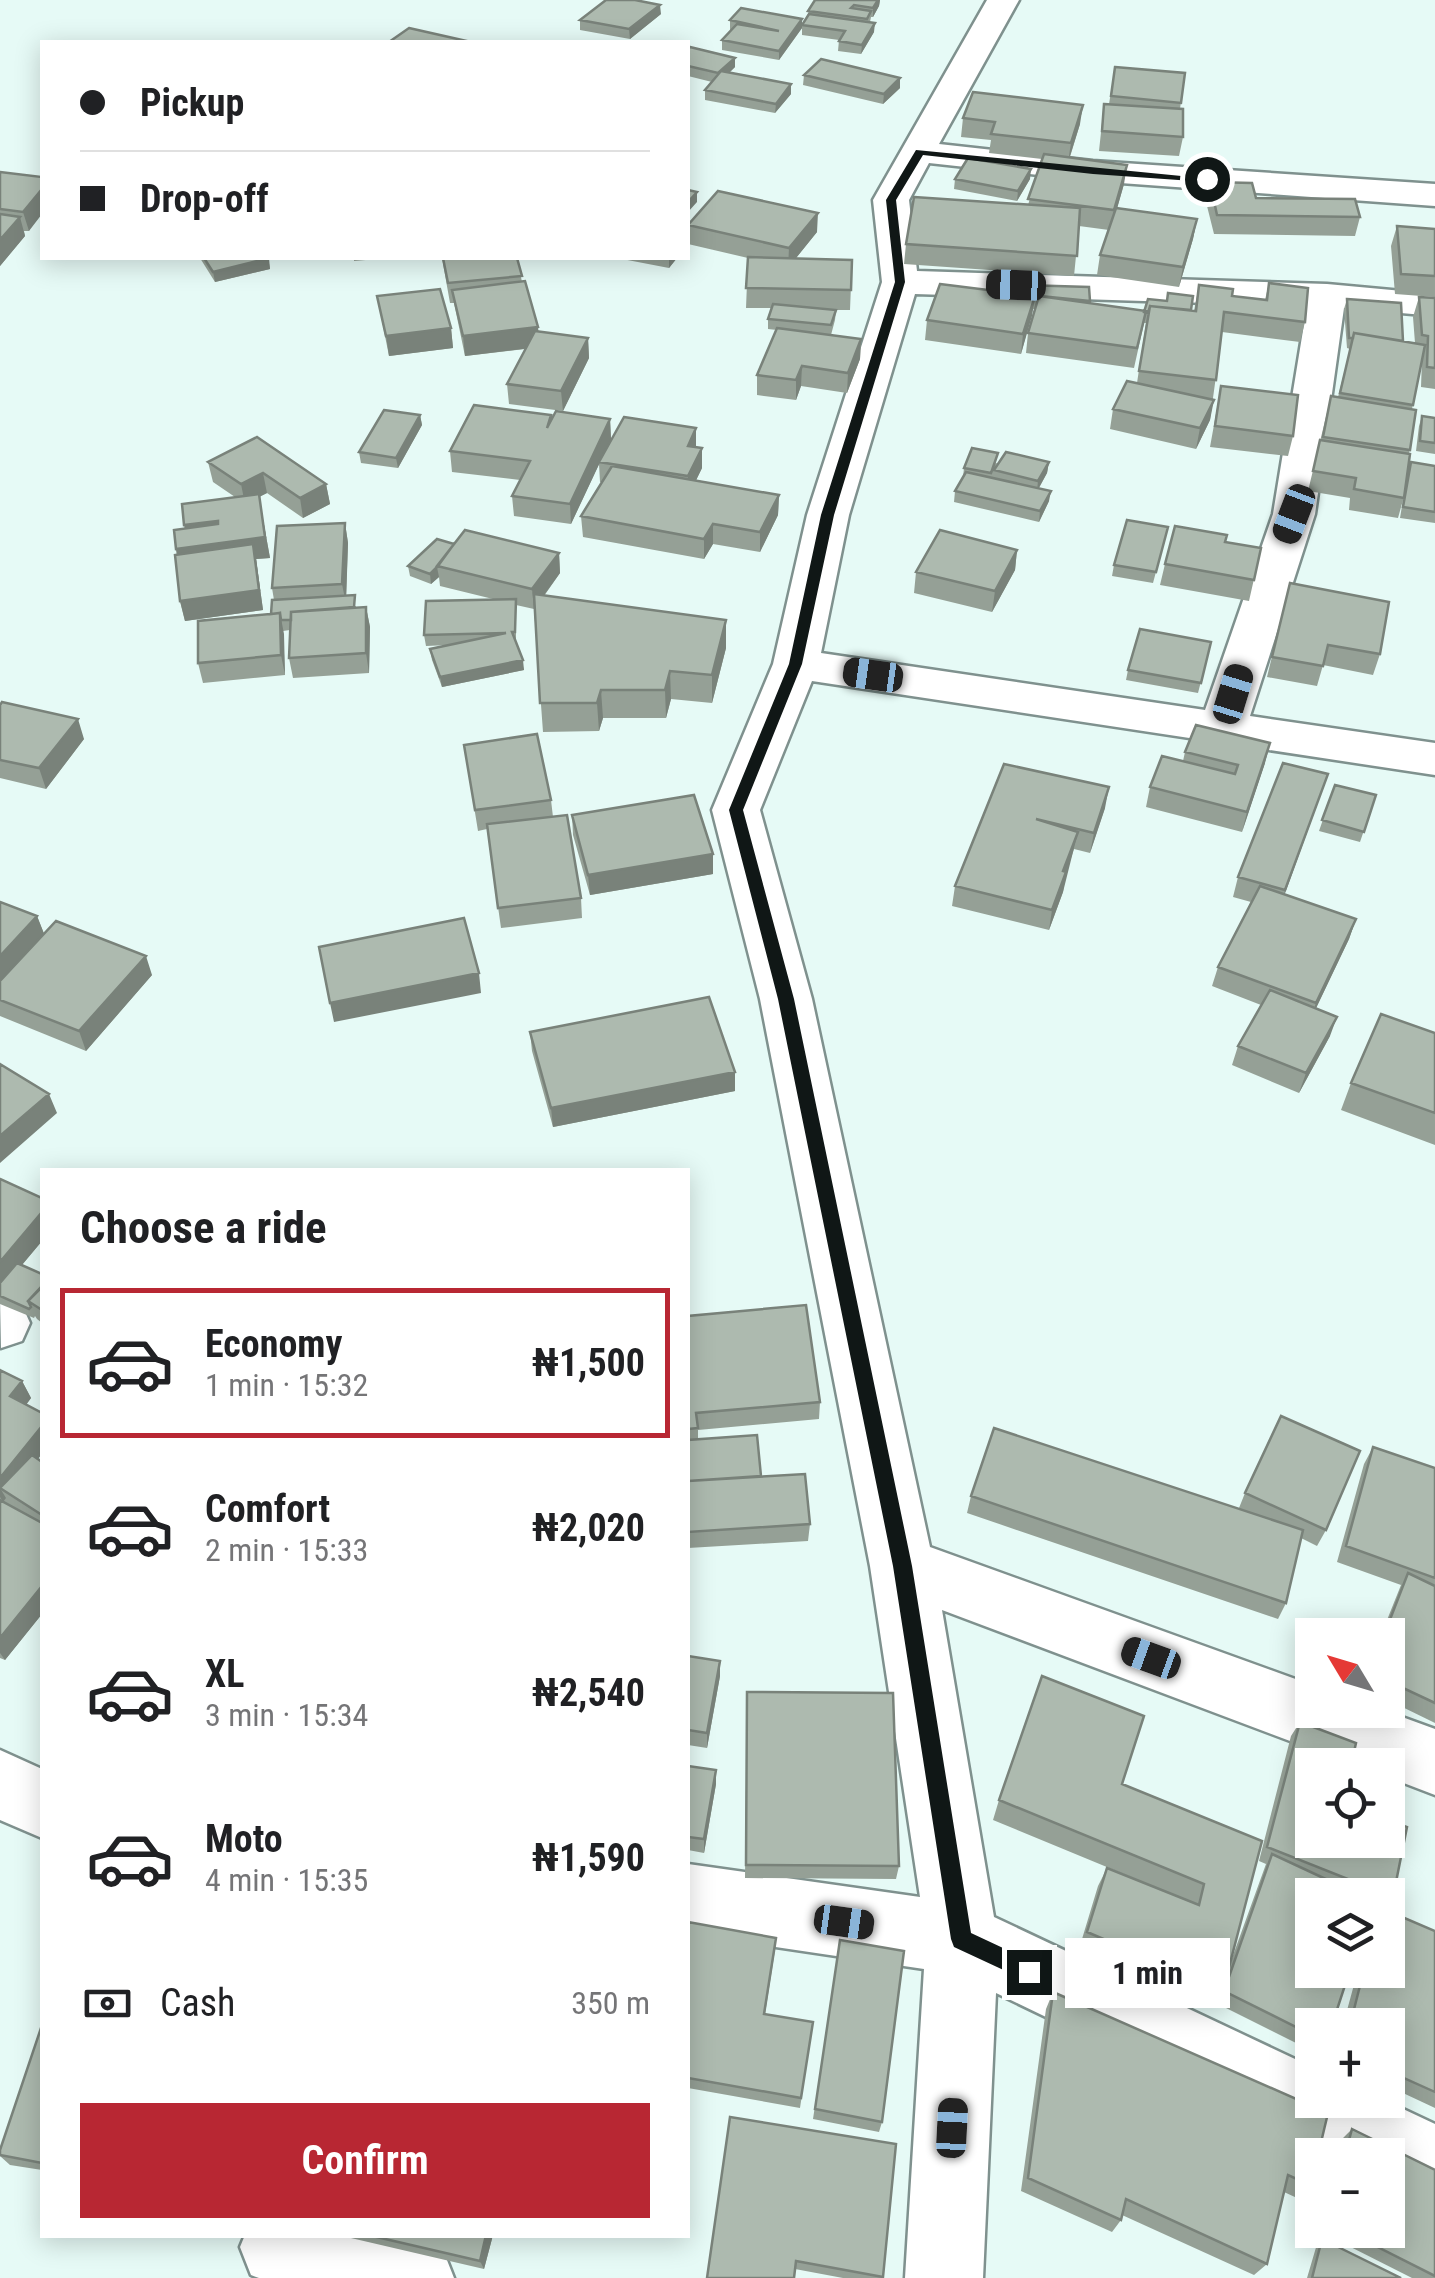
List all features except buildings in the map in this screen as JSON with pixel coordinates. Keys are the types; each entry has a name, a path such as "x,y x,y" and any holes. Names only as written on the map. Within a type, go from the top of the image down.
{"street":[{"path":"944,2278 962,1939 902,1566 786,999 736,810 796,664 828,515 900,282 891,200 1003,0"},
{"path":"920,152 1093,171 1435,195"},
{"path":"900,282 1327,295 1435,304"},
{"path":"1223,727 1294,514 1327,295"},
{"path":"796,664 1435,759"},
{"path":"902,1566 1435,1762"},
{"path":"0,1784 40,1803"},
{"path":"690,1899 962,1939 1435,2164"},
{"path":"278,2247 415,2278"}],"route":[{"path":"1029,1972 962,1939 902,1566 786,999 736,810 796,664 828,515 900,282 891,200 920,152 1207,179"}]}
